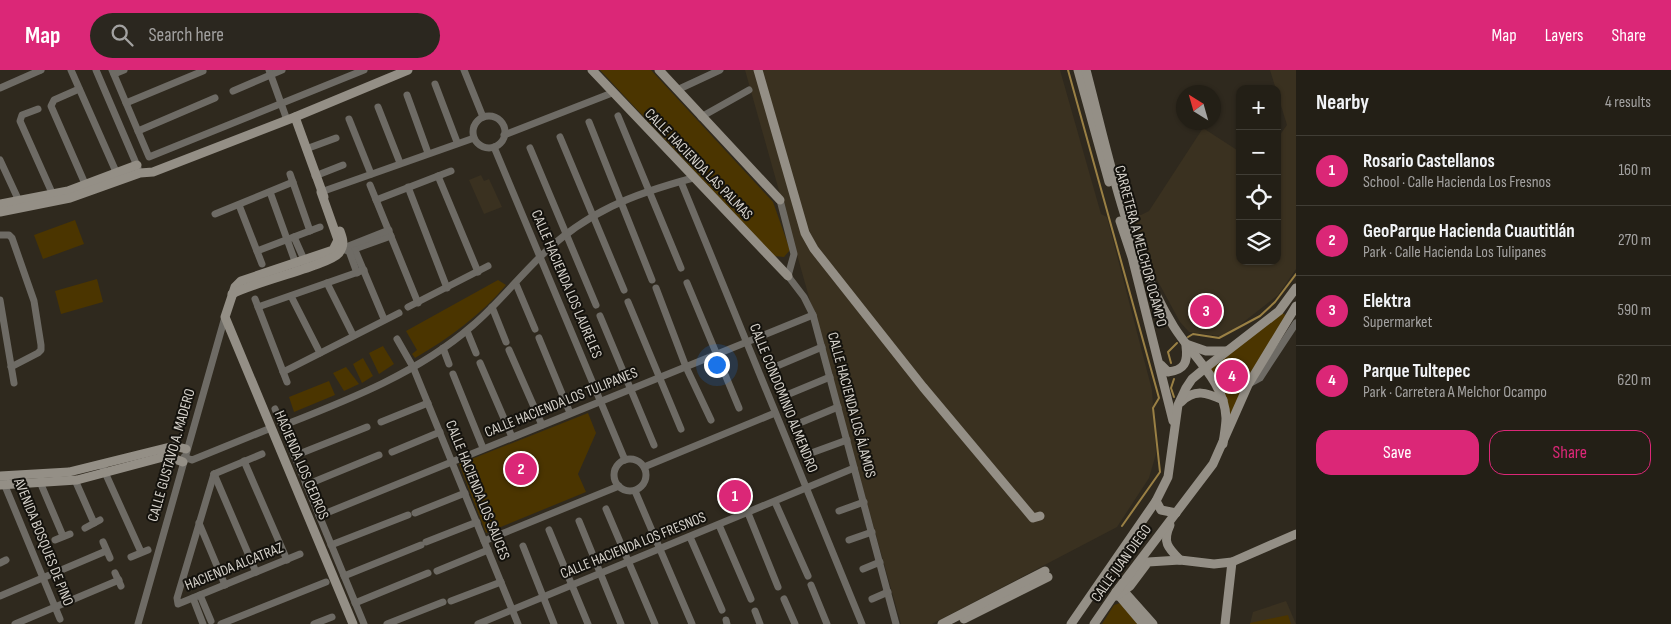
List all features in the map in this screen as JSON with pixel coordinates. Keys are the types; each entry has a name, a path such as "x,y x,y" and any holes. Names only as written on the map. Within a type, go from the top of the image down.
{"main road":[{"path":"0,204 53,195 86,186 117,174 139,169 153,172 291,119 408,70"},
{"name":"CALLE HACIENDA LAS PALMAS","path":"592,70 788,276"},
{"path":"658,70 780,200"},
{"path":"758,70 805,233 814,249 923,387 998,478 1031,516 1036,519 1040,516 1001,476 817,247 808,231 762,70"},
{"name":"CARRETERA A MELCHOR OCAMPO","path":"1078,70 1132,257 1170,404 1174,429"},
{"name":"CARRETERA A MELCHOR OCAMPO","path":"1086,70 1124,215 1157,295 1185,344 1216,384 1223,400 1226,418 1223,444"},
{"path":"291,119 306,149 338,240 345,249 330,252 301,264"},
{"path":"0,212 70,198 139,169"},
{"name":"CALLE GUSTAVO A. MADERO","path":"225,317 232,294 241,281 301,264"},
{"path":"1174,429 1178,405 1192,379 1279,311 1296,288"},
{"name":"CALLE JUAN DIEGO","path":"1094,624 1110,601 1123,591 1173,516 1213,464 1248,385 1296,306"},
{"name":"HACIENDA LOS CEDROS","path":"225,317 353,624"},
{"path":"1158,360 1163,369 1168,372 1179,371 1185,365 1188,358 1185,344"},
{"path":"1185,344 1206,352 1229,350"},
{"path":"1178,405 1188,395 1196,392 1207,393 1223,400"},
{"name":"CALLE JUAN DIEGO","path":"1072,624 1156,501 1168,477 1174,429"},
{"path":"2,480 40,482 74,480 103,468 174,446 184,456"},
{"path":"2,480 103,468 168,456 184,456"},
{"path":"1156,501 1161,510 1173,516 1166,544 1180,560"},
{"path":"1123,591 1148,562 1180,560 1214,564 1232,562 1296,534"},
{"path":"1225,624 1232,562"},
{"path":"942,624 1047,574 955,624"},
{"path":"1123,591 1143,624"},
{"path":"1123,591 1153,624"}],"street":[{"path":"0,88 41,70"},
{"path":"71,70 117,174"},
{"path":"96,70 139,169"},
{"path":"124,70 113,72 150,157 364,70"},
{"path":"232,91 270,72 282,70"},
{"path":"464,70 483,117"},
{"path":"677,90 720,70"},
{"path":"126,103 203,71"},
{"path":"270,72 282,104 291,119"},
{"path":"435,84 457,142"},
{"path":"79,89 54,100 51,106 86,186"},
{"path":"702,117 749,90"},
{"path":"504,135 501,122 493,117 483,117 474,125 474,138 484,147 494,147 504,135 612,93"},
{"path":"407,94 428,153"},
{"path":"138,131 215,98"},
{"path":"378,107 400,163"},
{"path":"38,109 22,115 20,121 53,195"},
{"path":"618,116 681,268"},
{"path":"349,119 371,174"},
{"path":"589,122 652,280"},
{"path":"560,137 624,290"},
{"path":"306,149 336,138"},
{"path":"321,192 457,142 474,138"},
{"name":"CALLE HACIENDA LOS LAURELES","path":"494,147 625,460"},
{"path":"530,148 596,305"},
{"path":"0,160 19,201"},
{"path":"315,176 343,166"},
{"path":"376,200 450,171"},
{"path":"290,174 310,231"},
{"path":"438,176 478,272"},
{"path":"282,426 349,400 413,367 443,348 466,331 492,307 516,284 540,256 565,235 593,216 620,201 693,178"},
{"path":"215,214 293,182"},
{"name":"CALLE CONDOMINIO ALMENDRO","path":"680,182 862,624"},
{"path":"370,185 418,302"},
{"path":"408,186 447,288"},
{"path":"270,192 286,240 301,264"},
{"path":"780,200 794,254 788,276"},
{"path":"239,205 262,264"},
{"path":"257,251 320,227"},
{"path":"345,249 390,233"},
{"path":"0,235 9,235 12,238 34,302 42,345 38,353 11,367"},
{"path":"294,237 301,264"},
{"path":"345,249 363,243"},
{"path":"345,249 360,271 384,319"},
{"path":"408,307 488,266"},
{"path":"258,307 360,271"},
{"name":"CALLE HACIENDA LOS ÁLAMOS","path":"788,276 804,297 813,315 896,624"},
{"path":"327,283 353,335"},
{"path":"687,283 739,408"},
{"path":"516,284 535,329"},
{"path":"656,288 686,367 711,420"},
{"path":"291,296 320,353"},
{"path":"255,298 288,382"},
{"path":"0,300 1,315 14,383"},
{"path":"628,302 658,378 681,429"},
{"path":"492,307 506,342"},
{"path":"283,372 398,313"},
{"name":"CALLE HACIENDA LOS TULIPANES","path":"319,516 813,315"},
{"path":"600,316 654,446"},
{"name":"CALLE GUSTAVO A. MADERO","path":"138,624 184,456 225,317"},
{"path":"1248,385 1260,378 1296,323"},
{"path":"466,331 476,353"},
{"path":"539,338 570,413"},
{"name":"CALLE HACIENDA LOS SAUCES","path":"397,339 413,367 518,624"},
{"path":"777,366 822,347"},
{"path":"443,348 449,364"},
{"path":"509,350 542,425"},
{"path":"480,363 512,437"},
{"path":"453,374 483,448"},
{"path":"789,394 830,377"},
{"path":"381,422 428,403"},
{"path":"802,422 838,407"},
{"path":"275,408 364,624"},
{"path":"644,467 775,413"},
{"path":"294,456 367,427"},
{"path":"184,456 192,460 271,428"},
{"path":"392,452 440,432"},
{"path":"814,452 847,440"},
{"path":"225,584 199,523 214,474 262,454"},
{"path":"306,485 379,455"},
{"path":"625,460 640,462 644,467 646,472 644,484 635,490 626,491 615,481 616,468 625,460"},
{"path":"244,461 287,560"},
{"path":"103,468 144,551 131,556"},
{"name":"CALLE HACIENDA LOS FRESNOS","path":"478,624 854,468"},
{"path":"214,474 256,572"},
{"name":"AVENIDA BOSQUES DE PINO","path":"2,480 60,619"},
{"path":"74,480 97,522 85,528"},
{"path":"40,482 66,535 55,540"},
{"path":"484,541 619,486"},
{"path":"635,490 692,624"},
{"path":"331,545 465,494"},
{"path":"775,502 808,576"},
{"path":"839,511 864,502"},
{"path":"606,509 655,624"},
{"path":"748,513 778,587"},
{"path":"579,521 621,624"},
{"path":"344,576 476,522"},
{"name":"HACIENDA ALCATRAZ","path":"199,523 177,598 178,604 300,554"},
{"path":"719,524 750,599"},
{"path":"549,530 588,624"},
{"path":"849,540 872,532"},
{"path":"690,537 722,610"},
{"path":"0,596 108,554 103,542"},
{"path":"522,546 554,624"},
{"path":"437,571 488,550"},
{"path":"863,568 880,562"},
{"path":"355,603 428,573"},
{"path":"15,624 119,580"},
{"path":"221,624 326,582"},
{"path":"451,601 501,582"},
{"path":"811,585 827,624"},
{"path":"872,599 888,592"},
{"path":"196,597 208,623"},
{"path":"784,599 795,624"},
{"path":"387,624 443,602"},
{"path":"755,611 760,624"},
{"path":"316,624 332,617"}],"shaded area":[{"path":"600,70 651,70 773,202 790,250 784,257 774,256"},
{"path":"745,70 1060,70 1101,214 1107,217 1152,390 1156,454 1149,478 1117,527 932,624 901,624"},
{"path":"1270,70 1296,70 1296,269 1278,295 1236,328 1220,336 1189,332 1180,322 1155,276 1130,214 1141,215 1149,211 1202,130 1206,130 1236,149 1236,265 1281,265 1281,133 1287,125 1281,106 1281,85 1275,85"},
{"path":"481,175 484,181 489,179 502,207 484,214 469,180"},
{"path":"75,220 84,244 43,259 34,235"},
{"path":"97,279 103,302 61,314 55,291"},
{"path":"498,280 506,285 497,296 452,334 415,358 412,354 417,350 406,331"},
{"path":"1279,311 1289,317 1242,396 1223,443 1226,418 1205,369"},
{"path":"383,346 394,364 379,374 369,353"},
{"path":"363,358 373,376 362,383 353,364"},
{"path":"346,367 359,384 344,391 333,373"},
{"path":"329,381 335,395 294,412 289,397"},
{"path":"588,413 596,433 578,474 586,492 486,533 459,464"},
{"path":"1286,601 1296,624 1250,624 1253,612"},
{"path":"1120,603 1138,624 1102,624 1114,605"},
{"path":"1288,615 1291,624 1250,624 1250,623"}],"waterway":[{"path":"1068,70 1159,398 1153,408 1160,472 1122,526"},
{"path":"1188,337 1193,334 1219,338 1260,316 1275,302 1296,274"},
{"path":"1171,363 1168,352 1177,343"},
{"path":"1174,379 1171,388 1174,397"}],"place":[{"name":"Elektra","path":"1206,311"},
{"name":"Parque Tultepec","path":"1232,376"},
{"name":"GeoParque Hacienda Cuautitlán","path":"521,469"},
{"name":"Rosario Castellanos","path":"735,496"}]}
